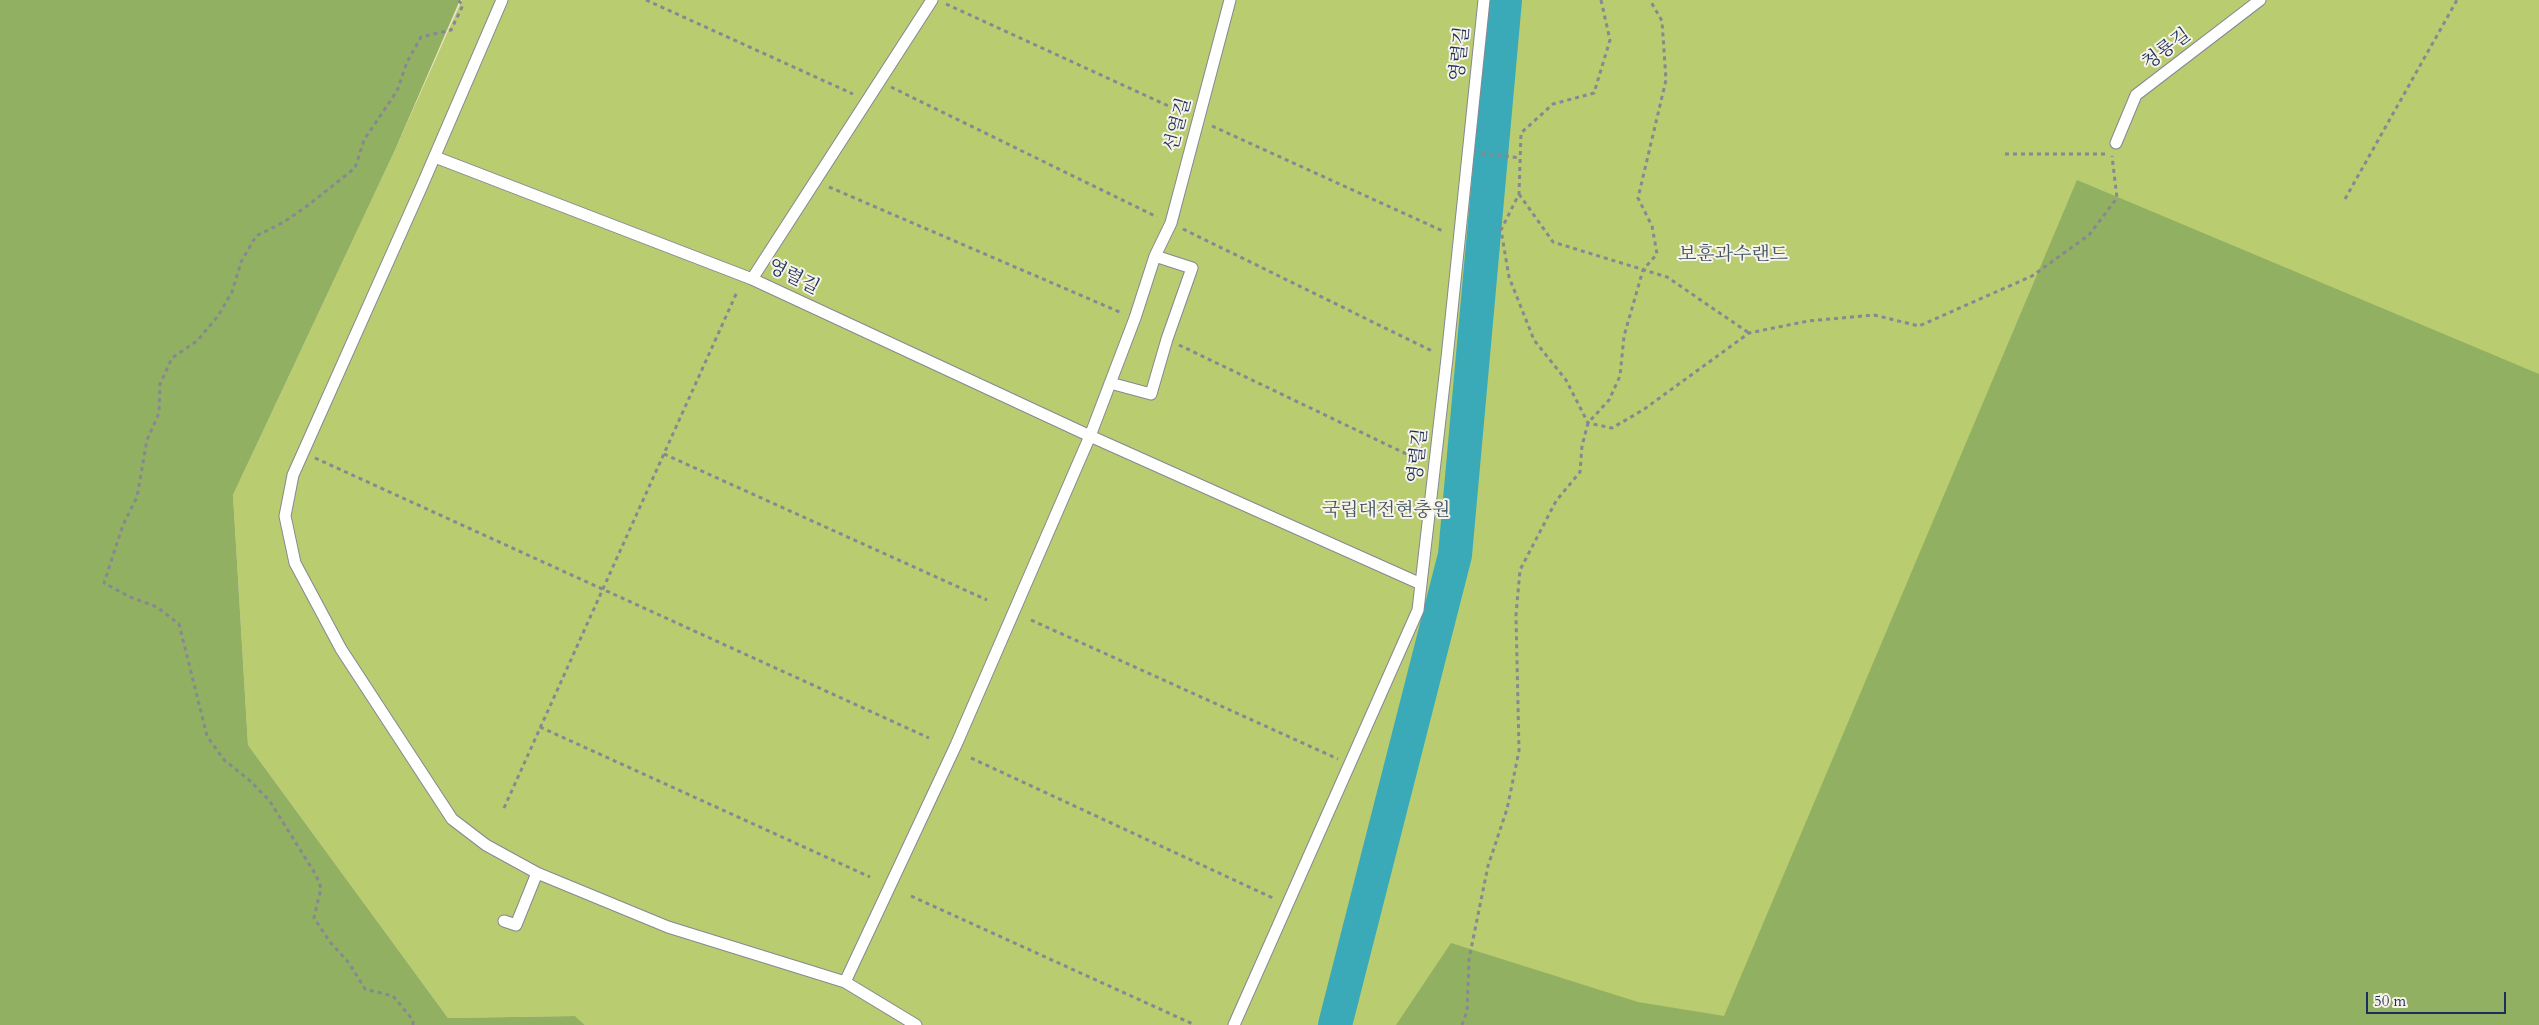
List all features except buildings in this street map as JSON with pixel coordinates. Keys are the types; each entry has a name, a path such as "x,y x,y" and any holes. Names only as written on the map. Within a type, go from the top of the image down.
{"lane":[{"path":"502,0 435,157 293,475 285,516 295,563 341,649 452,819 486,845 537,873 668,927 845,982 916,1025"},
{"name":"영렬길","path":"932,0 752,280 1090,436 1421,584 1484,0"},
{"name":"선열길","path":"1155,256 1170,223 1230,0"},
{"name":"청룡길","path":"2114,148 2136,95 2260,0"},
{"path":"435,157 752,280"},
{"path":"845,982 956,745 1090,436 1110,383 1135,318 1155,256 1192,268 1167,339 1151,394 1110,383"},
{"path":"1234,1025 1418,610 1421,584"},
{"path":"504,921 516,925 537,873"}],"path":[{"path":"413,1025 413,1020 393,996 366,989 348,963 330,942 314,918 321,888 316,875 269,800 248,779 224,760 206,736 179,624 157,608 130,597 104,583 123,525 137,497 147,440 159,413 160,384 172,358 197,341 218,316 232,292 241,262 256,236 292,217 355,168 364,140 397,91 407,62 421,38 451,30 463,5 458,0"},
{"path":"646,0 853,94"},
{"path":"1588,423 1566,380 1534,340 1510,277 1502,230 1519,194 1521,133 1554,104 1594,93 1610,40 1601,0"},
{"path":"1462,1025 1467,1011 1470,960 1488,866 1507,809 1519,751 1516,615 1520,570 1556,502 1580,472 1582,446 1588,423 1608,400 1620,376 1624,336 1643,270 1658,254 1652,226 1638,198 1666,80 1662,22 1650,0"},
{"path":"2345,200 2457,0"},
{"path":"1588,423 1612,428 1643,410 1749,333 1808,321 1874,315 1919,326 2032,276 2089,234 2117,198 2114,148 2005,154"},
{"path":"1483,153 1520,158"},
{"path":"815,180 1135,318"},
{"path":"1519,194 1553,242 1668,277 1749,333"},
{"path":"504,808 737,292"},
{"path":"1167,339 1435,468"},
{"path":"307,454 929,738"},
{"path":"664,454 988,600"},
{"path":"1031,620 1350,764"},
{"path":"540,727 870,877"},
{"path":"971,758 1287,904"},
{"path":"911,896 1195,1025"}],"green space":[{"path":"0,0 460,0 395,150 233,495 248,745 448,1018 575,1016 585,1025 0,1025"},
{"name":"국립대전현충원","path":"462,0 2539,0 2539,1025 585,1025 575,1016 448,1018 248,745 233,495 395,150"},
{"path":"2077,180 2539,374 2539,1025 1396,1025 1451,943 1638,1002 1724,1016"}],"waterway":[{"path":"1335,1025 1455,555 1505,0"}],"park label":[{"name":"보훈과수랜드","path":"1733,256"}]}
